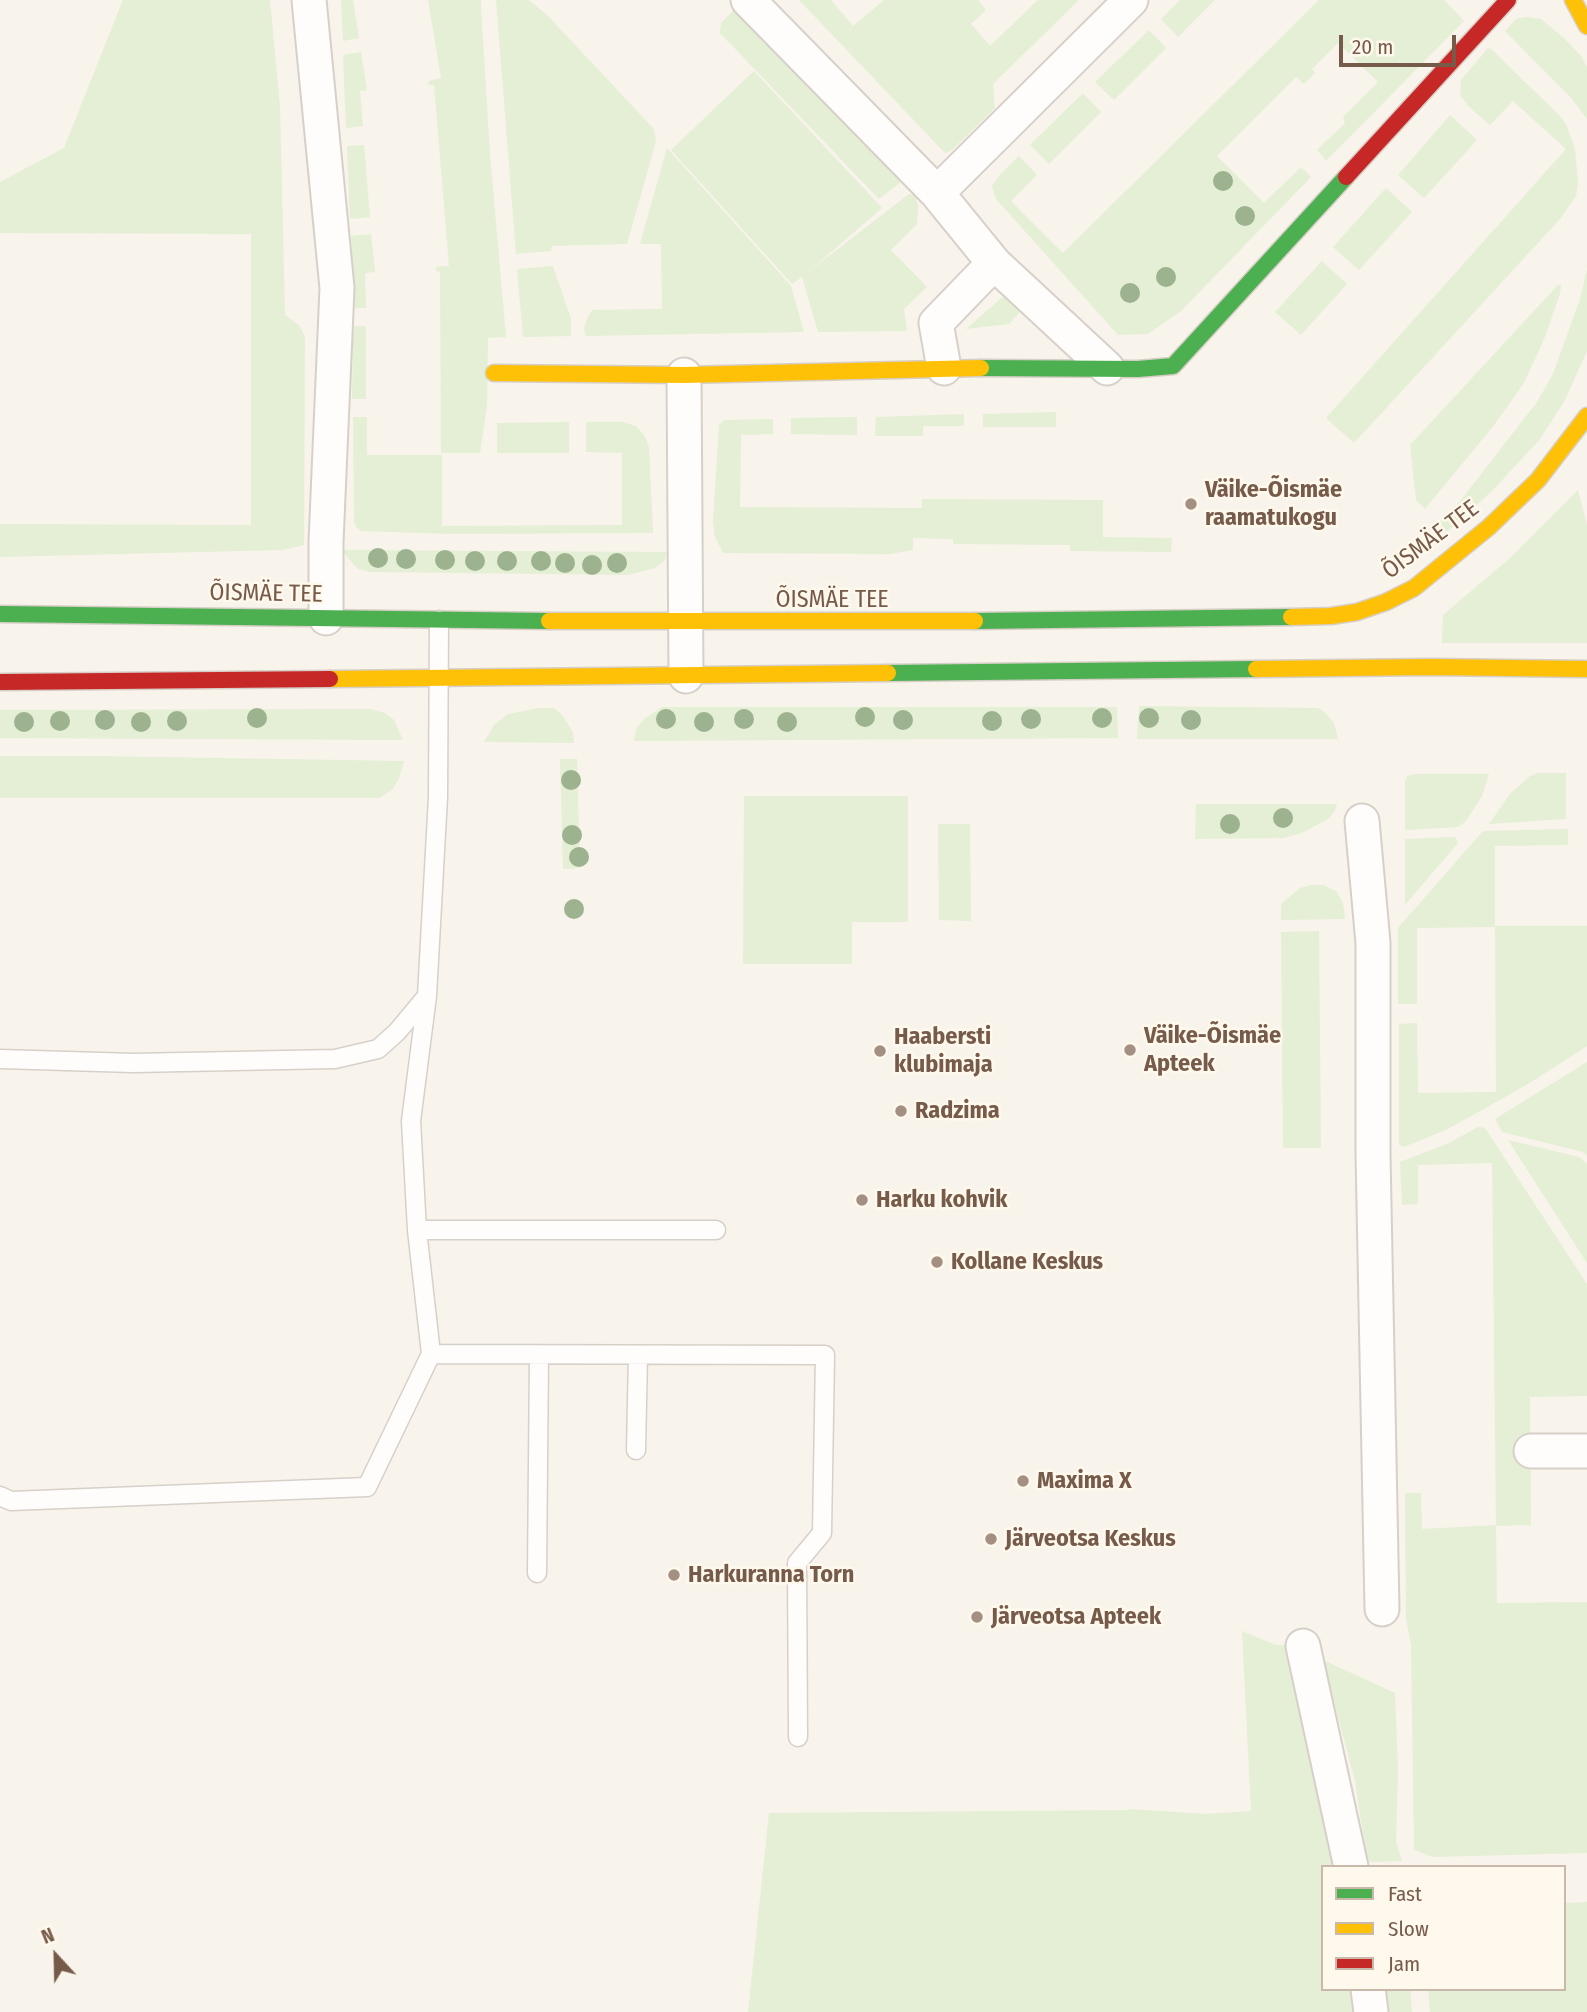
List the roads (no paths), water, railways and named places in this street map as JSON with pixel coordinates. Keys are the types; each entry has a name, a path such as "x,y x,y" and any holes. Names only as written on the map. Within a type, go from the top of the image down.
{"main road":[{"path":"494,373 684,375 944,368 1138,369 1173,366 1508,0"},
{"path":"1573,0 1587,26"},
{"name":"ÕISMÄE TEE","path":"0,614 685,623 1126,621 1331,616 1357,612 1414,588 1489,527 1538,480 1587,416"},
{"path":"0,682 1430,667 1587,669"}],"street":[{"path":"309,0 337,288 326,542 326,618"},
{"path":"748,0 937,193 994,262 1107,368"},
{"path":"937,193 1131,0"},
{"path":"944,368 936,323 994,262"},
{"path":"684,375 686,676"},
{"path":"1362,821 1373,943 1373,1168 1382,1609"},
{"path":"1531,1451 1587,1451"},
{"path":"1303,1646 1351,1865"},
{"path":"1368,1991 1371,2012"}],"lane":[{"path":"0,1496 11,1501 367,1487 430,1354 417,1230 411,1121 427,996 439,777 439,620"},
{"path":"0,1059 133,1063 335,1059 377,1049 397,1032 427,996"},
{"path":"417,1230 716,1230"},
{"path":"430,1354 825,1355 822,1533 797,1563 798,1737"},
{"path":"537,1573 539,1355"},
{"path":"636,1451 638,1355"}],"place":[{"name":"Väike-Õismäe raamatukogu","path":"1191,504"},
{"name":"Väike-Õismäe Apteek","path":"1130,1050"},
{"name":"Haabersti klubimaja","path":"880,1051"},
{"name":"Radzima","path":"901,1111"},
{"name":"Harku kohvik","path":"862,1200"},
{"name":"Kollane Keskus","path":"937,1262"},
{"name":"Maxima X","path":"1023,1481"},
{"name":"Järveotsa Keskus","path":"991,1539"},
{"name":"Harkuranna Torn","path":"674,1575"},
{"name":"Järveotsa Apteek","path":"977,1617"}]}
